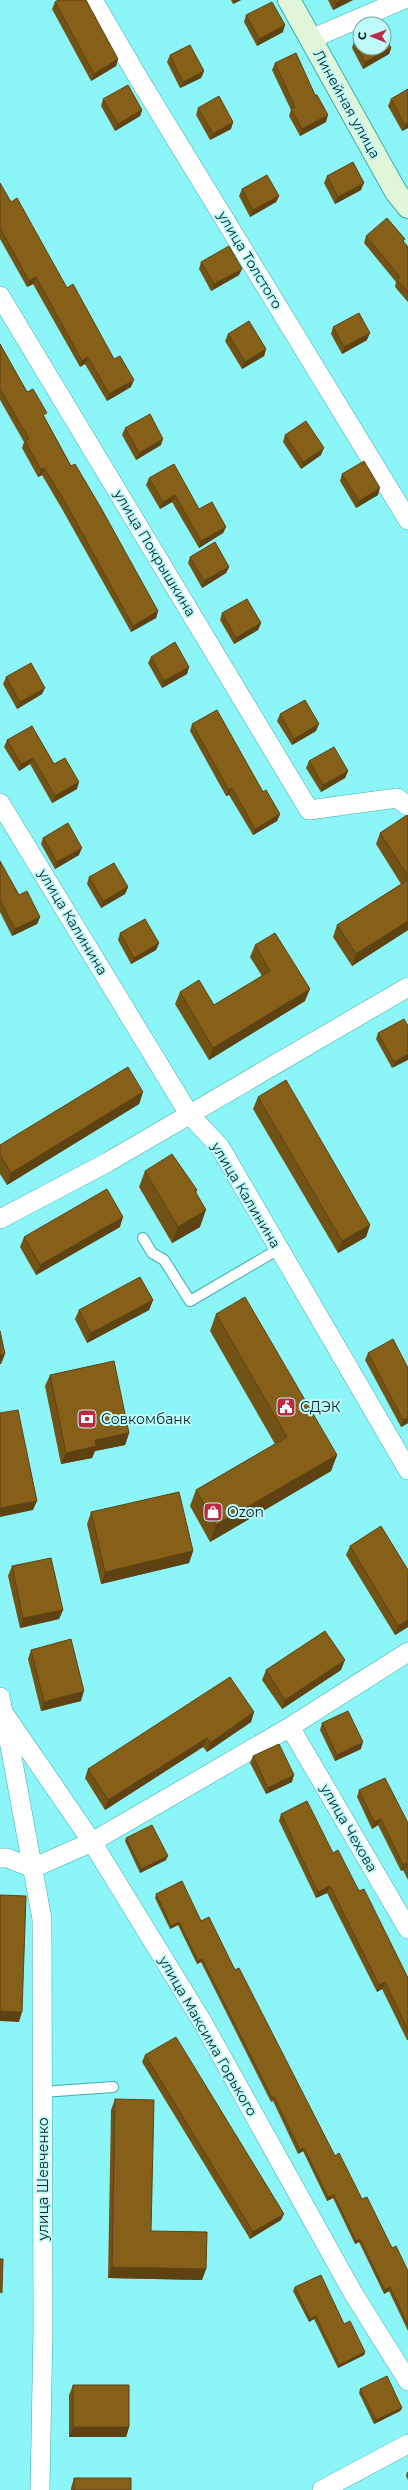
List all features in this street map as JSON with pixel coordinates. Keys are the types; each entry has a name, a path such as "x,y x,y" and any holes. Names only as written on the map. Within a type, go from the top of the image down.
{"street":[{"name":"улица Толстого","path":"93,0 143,86 408,520"},
{"name":"Линейная улица","path":"289,0 396,192 408,207"},
{"path":"311,39 402,0"},
{"name":"улица Покрышкина","path":"0,296 309,810 397,798 408,806"},
{"name":"улица Калинина","path":"0,803 189,1114 220,1147 408,1470"},
{"path":"0,1220 108,1162 408,987"},
{"path":"0,1858 7,1858 34,1868 92,1842 290,1727 408,1652"},
{"name":"улица Максима Горького","path":"2,1705 92,1842 202,2022 353,2293 408,2381"},
{"name":"улица Шевченко","path":"2,1705 34,1868 42,1919 43,2329 40,2490"},
{"name":"улица Чехова","path":"290,1727 408,1929"},
{"path":"322,2490 408,2444"}],"lane":[{"path":"143,1238 152,1253 164,1260 190,1301 279,1249"},
{"path":"42,2092 113,2087"}],"building":[{"path":"58,0 86,0 118,59 94,74 55,2"},
{"path":"334,0 342,0 336,3"},
{"path":"272,2 285,25 259,39 246,15"},
{"path":"190,45 204,71 183,82 170,55"},
{"path":"296,53 315,95 317,95 328,115 302,129 291,109 295,107 275,63"},
{"path":"362,56 376,56 365,62"},
{"path":"128,85 142,110 118,124 103,99"},
{"path":"408,89 408,123 405,125 391,99"},
{"path":"219,96 233,122 213,134 198,108"},
{"path":"353,162 364,183 338,197 327,176"},
{"path":"267,175 279,196 253,210 242,189"},
{"path":"0,183 11,202 17,198 67,288 73,284 114,359 120,356 134,380 109,394 88,357 82,361 36,277 29,281 0,228"},
{"path":"387,218 405,239 403,241 408,247 408,292 397,280 400,277 366,236"},
{"path":"229,246 242,269 214,284 201,262"},
{"path":"359,313 370,333 344,347 333,327"},
{"path":"249,321 266,349 245,362 228,334"},
{"path":"0,344 27,392 33,389 47,413 43,415 71,466 75,464 158,611 133,626 65,502 44,468 41,470 25,441 29,439 0,389"},
{"path":"150,414 163,439 139,453 125,428"},
{"path":"306,421 324,448 303,462 285,435"},
{"path":"364,461 380,488 359,501 342,474"},
{"path":"174,464 199,509 212,502 226,527 201,541 175,495 163,502 149,478"},
{"path":"215,542 229,567 204,581 190,557"},
{"path":"247,599 261,623 236,638 222,613"},
{"path":"175,642 189,667 164,681 151,657"},
{"path":"31,663 45,688 20,702 6,677"},
{"path":"305,700 319,724 294,739 280,714"},
{"path":"217,710 263,792 266,790 280,814 255,829 232,788 229,790 192,724"},
{"path":"32,726 54,764 65,758 79,782 55,796 33,758 21,764 7,740"},
{"path":"334,747 348,771 323,785 309,761"},
{"path":"407,815 408,816 408,876 380,833"},
{"path":"68,823 82,848 57,862 43,838"},
{"path":"0,861 19,895 27,891 40,917 15,929 0,900"},
{"path":"114,863 128,887 103,901 89,877"},
{"path":"408,880 408,921 356,954 337,925"},
{"path":"145,919 159,943 134,958 120,933"},
{"path":"275,933 310,989 213,1048 180,992 199,980 214,1005 270,971 255,945"},
{"path":"404,1019 408,1026 408,1054 394,1062 378,1033"},
{"path":"128,1067 143,1092 11,1173 0,1155 0,1145"},
{"path":"286,1080 370,1225 342,1241 258,1097"},
{"path":"172,1154 197,1190 195,1191 206,1210 178,1227 145,1171"},
{"path":"107,1189 123,1217 40,1265 24,1237"},
{"path":"140,1277 153,1300 91,1333 79,1310"},
{"path":"245,1297 337,1455 216,1525 196,1490 287,1437 216,1314"},
{"path":"0,1331 5,1354 0,1355"},
{"path":"393,1339 408,1368 408,1418 403,1420 368,1353"},
{"path":"114,1361 129,1433 95,1440 96,1446 66,1453 50,1375"},
{"path":"18,1410 37,1501 0,1508 0,1413"},
{"path":"179,1492 193,1551 105,1572 91,1512"},
{"path":"381,1526 408,1570 408,1620 398,1626 350,1546"},
{"path":"51,1558 63,1610 23,1618 12,1566"},
{"path":"325,1631 345,1660 285,1700 266,1670"},
{"path":"71,1639 84,1691 44,1702 31,1650"},
{"path":"230,1677 254,1712 210,1743 207,1738 108,1800 88,1769"},
{"path":"348,1711 363,1742 337,1755 322,1723"},
{"path":"279,1744 294,1775 268,1788 253,1756"},
{"path":"385,1778 408,1823 408,1868 406,1863 403,1865 381,1819 374,1822 359,1790"},
{"path":"307,1801 333,1853 338,1850 359,1891 364,1889 408,1978 408,2030 385,1982 379,1985 330,1886 318,1892 281,1814"},
{"path":"152,1825 168,1856 141,1869 126,1838"},
{"path":"182,1881 201,1921 209,1917 235,1970 239,1968 335,2156 339,2153 362,2199 367,2197 392,2248 396,2246 408,2271 408,2325 390,2287 385,2290 360,2239 356,2241 334,2195 328,2197 304,2148 300,2150 202,1959 198,1961 179,1922 171,1926 156,1894"},
{"path":"0,1895 26,1896 22,2012 0,2011"},
{"path":"176,2037 284,2214 253,2232 145,2055"},
{"path":"115,2099 154,2100 151,2231 207,2232 206,2269 112,2267"},
{"path":"0,2259 3,2259 2,2293 0,2292"},
{"path":"321,2275 344,2324 350,2321 365,2352 339,2365 316,2316 310,2319 295,2287"},
{"path":"387,2376 402,2408 376,2420 360,2389"},
{"path":"73,2385 129,2385 129,2427 73,2427"},
{"path":"74,2478 131,2478 131,2490 74,2490"}],"place":[{"name":"СДЭК","path":"286,1407"},
{"name":"Совкомбанк","path":"87,1419"},
{"name":"Ozon","path":"213,1512"}]}
